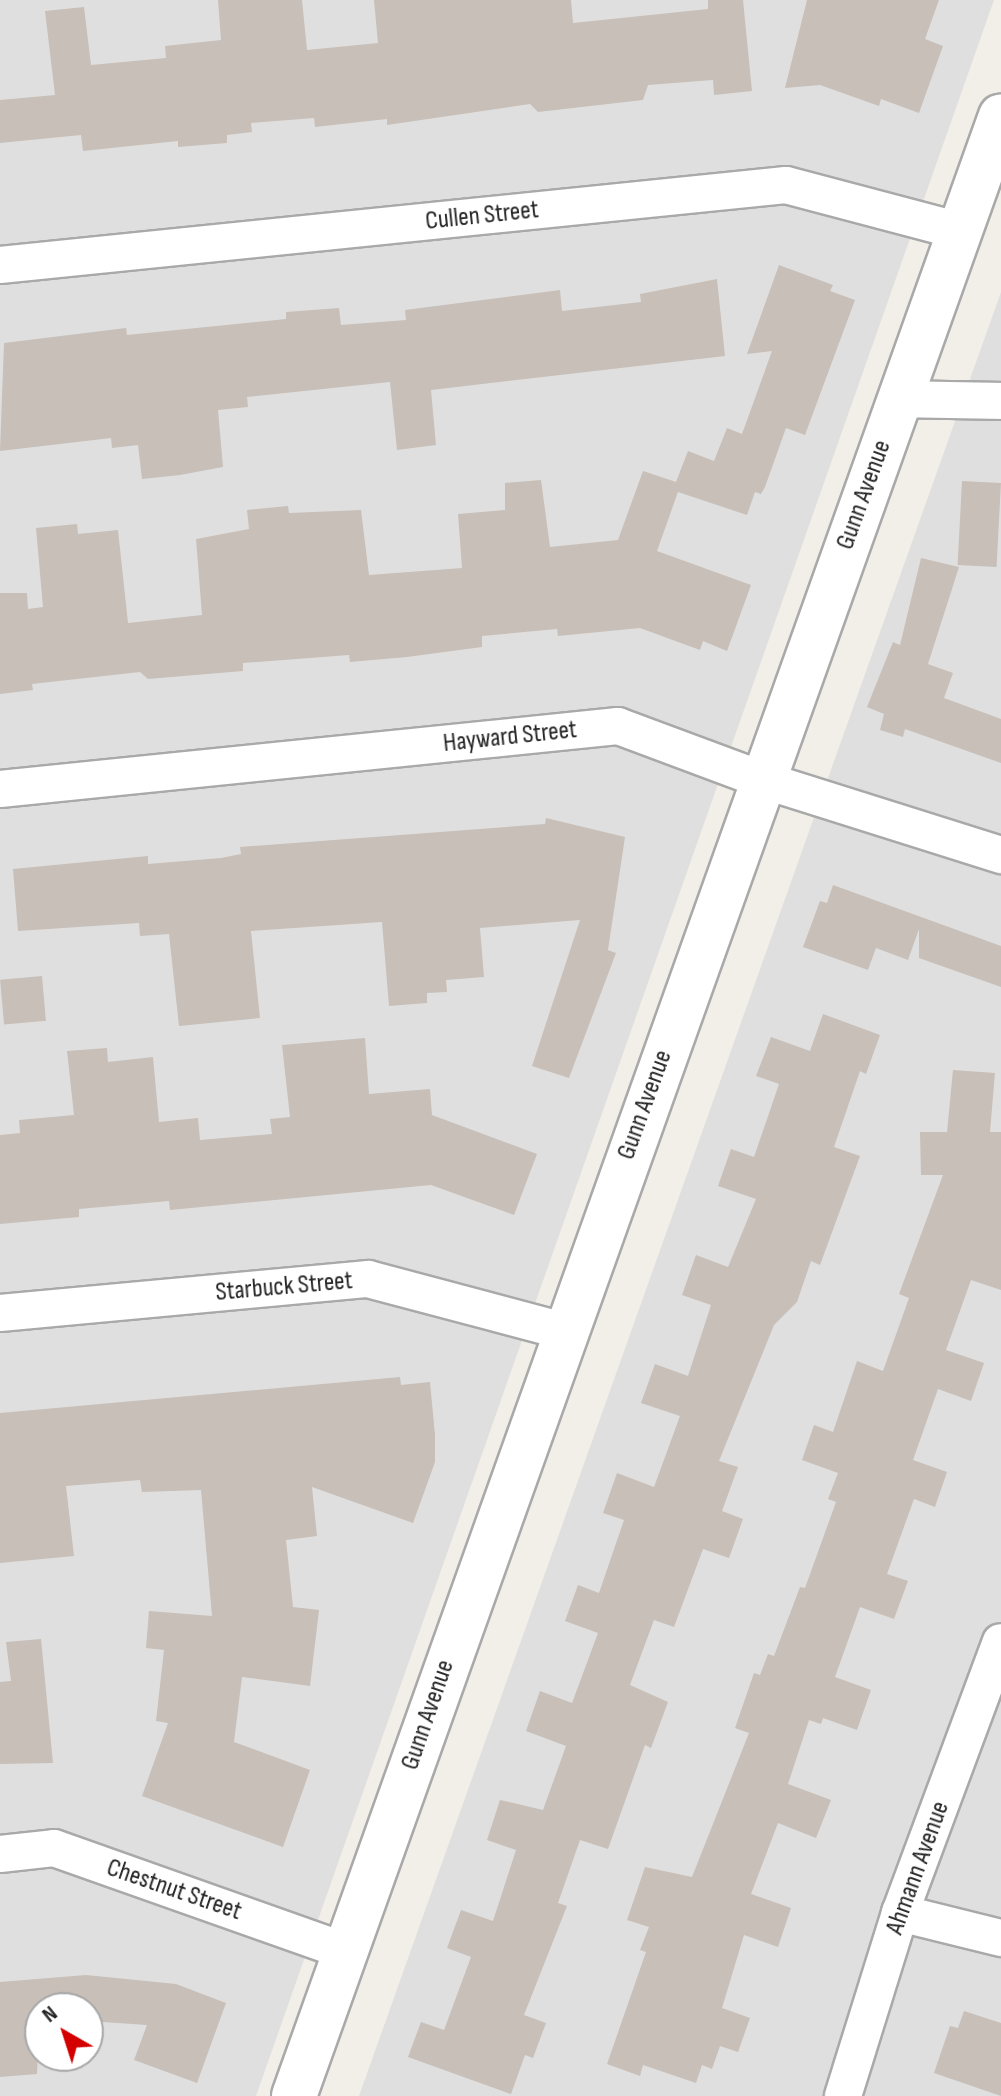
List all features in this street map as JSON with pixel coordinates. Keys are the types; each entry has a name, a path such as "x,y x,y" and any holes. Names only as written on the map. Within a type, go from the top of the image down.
{"street":[{"name":"Gunn Avenue","path":"294,2096 563,1331 1001,116"},
{"name":"Cullen Street","path":"0,265 786,185 960,231"},
{"path":"898,399 1001,401"},
{"name":"Hayward Street","path":"0,789 618,726 763,780 1001,855"},
{"name":"Starbuck Street","path":"0,1313 368,1279 563,1331"},
{"name":"Ahmann Avenue","path":"843,2096 900,1913 1001,1642"},
{"name":"Chestnut Street","path":"0,1854 54,1848 345,1951"},
{"path":"900,1913 1001,1938"}],"shaded area":[{"path":"0,0 994,0 256,2096 0,2096"},
{"path":"1001,292 1001,2096 359,2096"}],"building":[{"path":"218,0 302,0 307,50 378,43 374,0 571,0 573,23 708,9 708,0 743,0 752,91 714,95 713,80 648,85 643,100 538,112 530,104 387,125 387,119 315,127 314,118 251,123 252,132 227,135 227,143 178,147 178,141 83,151 81,135 0,143 0,100 55,95 45,11 84,7 91,65 166,58 165,46 221,40"},
{"path":"807,0 939,0 925,39 943,46 919,113 881,99 879,106 820,85 785,88"},
{"path":"779,265 833,285 830,291 855,300 805,435 786,428 765,487 761,494 755,492 747,515 678,492 657,551 751,585 727,651 703,641 700,650 640,628 558,636 557,629 482,636 482,647 407,657 350,662 349,655 243,663 243,671 148,679 140,672 32,684 33,690 0,694 0,593 27,593 28,609 43,607 36,528 77,524 78,534 118,530 128,623 202,615 196,539 249,529 247,510 288,506 289,513 361,510 369,575 462,568 458,514 505,510 505,483 541,480 550,547 618,540 643,471 676,482 688,451 714,461 727,428 742,434 772,351 747,354"},
{"path":"717,279 725,356 431,390 436,445 397,450 390,382 247,397 248,407 218,410 223,467 180,475 142,479 138,445 112,448 111,438 0,451 4,343 126,328 127,335 286,319 286,312 339,308 341,325 406,320 405,310 560,290 562,311 641,302 640,294"},
{"path":"962,481 1001,483 997,567 958,565"},
{"path":"921,558 959,567 928,664 953,673 944,698 1001,719 1001,763 905,729 903,737 880,730 884,714 867,707 893,642 900,645"},
{"path":"546,818 625,837 608,950 616,953 569,1078 532,1066 580,920 480,928 484,977 446,980 447,992 427,993 427,1003 389,1006 382,922 251,931 260,1018 179,1026 169,934 140,936 139,923 18,931 13,869 148,856 148,864 221,858 241,854 240,847 545,824"},
{"path":"833,885 1001,946 1001,987 919,958 919,929 908,960 876,948 868,970 803,947 820,901 827,903"},
{"path":"42,976 46,1021 4,1024 0,980"},
{"path":"823,1014 880,1035 866,1074 860,1071 834,1147 860,1156 820,1265 811,1261 797,1302 774,1325 719,1461 738,1467 722,1511 743,1519 729,1558 703,1549 674,1627 654,1620 630,1685 668,1702 651,1748 645,1745 608,1849 580,1840 558,1903 567,1906 524,2015 546,2023 533,2058 525,2055 511,2094 408,2057 421,2022 444,2030 471,1957 447,1948 461,1910 493,1921 516,1850 487,1840 500,1800 543,1810 566,1746 526,1731 540,1691 572,1703 598,1633 565,1621 578,1585 599,1593 624,1520 603,1513 617,1473 654,1487 680,1416 641,1403 655,1364 688,1376 711,1305 682,1295 696,1255 728,1267 756,1199 718,1186 731,1149 754,1157 779,1084 756,1076 771,1037 810,1051"},
{"path":"365,1038 369,1094 430,1089 432,1115 537,1154 514,1215 431,1185 170,1210 169,1201 79,1209 79,1217 0,1224 0,1135 20,1133 19,1120 74,1115 67,1051 107,1048 108,1062 153,1057 159,1122 198,1118 200,1140 272,1134 270,1119 290,1117 282,1045"},
{"path":"953,1070 995,1073 990,1132 1001,1132 1001,1290 971,1280 946,1350 984,1363 971,1401 938,1389 913,1460 947,1472 935,1507 914,1499 887,1574 908,1581 894,1619 860,1607 835,1677 871,1690 857,1730 823,1718 821,1724 809,1720 788,1784 831,1800 816,1838 778,1823 751,1894 791,1908 778,1947 744,1935 722,2008 750,2018 738,2052 720,2046 712,2069 702,2065 696,2083 643,2065 640,2076 607,2064 646,1952 640,1950 649,1927 627,1920 645,1867 692,1877 749,1733 735,1728 754,1673 760,1675 768,1654 774,1656 800,1587 805,1588 836,1502 828,1499 838,1473 802,1460 814,1425 833,1432 857,1361 883,1371 909,1298 899,1294 943,1175 921,1175 920,1132 947,1132"},
{"path":"400,1377 401,1385 430,1382 435,1435 435,1462 413,1523 312,1487 317,1536 286,1540 293,1607 319,1610 310,1686 242,1677 234,1742 310,1770 283,1847 142,1796 168,1723 156,1721 164,1650 146,1648 149,1611 212,1616 201,1490 142,1492 140,1480 66,1486 74,1556 0,1563 0,1413"},
{"path":"41,1639 53,1763 0,1764 0,1682 11,1681 6,1642"},
{"path":"86,1975 176,1984 226,2003 197,2083 134,2060 147,2025 104,2022 104,1992 24,1992 24,2072 37,2074 0,2077 0,1982"},
{"path":"964,2011 1001,2023 1001,2096 934,2073 950,2026 958,2028"}]}
